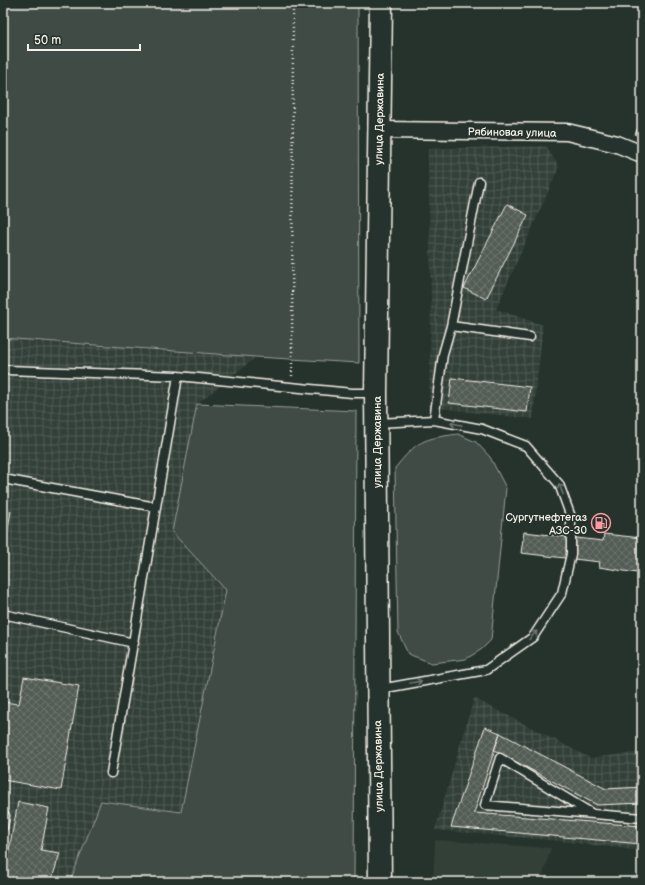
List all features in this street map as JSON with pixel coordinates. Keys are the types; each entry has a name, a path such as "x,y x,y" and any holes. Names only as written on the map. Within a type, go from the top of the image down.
{"main road":[{"name":"улица Державина","path":"380,882 377,689 376,393 381,3"}],"street":[{"name":"Рябиновая улица","path":"379,130 567,132 617,144 642,154"}],"lane":[{"path":"434,420 443,354 451,326 479,182"},
{"path":"451,326 530,337"},
{"path":"6,370 178,376 352,393 376,393"},
{"path":"110,773 134,642 178,376"},
{"path":"377,423 434,420 482,429 526,446 559,484 571,517 571,554 562,593 533,637 486,670 377,689"},
{"path":"3,478 156,507"},
{"path":"3,614 134,642"},
{"path":"591,813 500,758 484,805 642,818"},
{"path":"3,815 5,816 3,827"}],"path":[{"path":"292,3 292,386"}],"shaded area":[{"path":"3,3 358,3 359,363 256,357 3,338"},
{"path":"546,146 559,167 496,309 543,325 533,419 429,407 431,301 428,149"},
{"path":"3,338 256,357 197,404 172,532 226,590 181,812 101,801 70,882 3,882"},
{"path":"197,404 356,411 354,882 70,882 101,801 181,812 226,590 172,532"},
{"path":"458,434 476,442 490,457 506,488 491,640 482,649 466,659 432,663 408,654 398,632 395,468 409,452 422,442 436,437"},
{"path":"474,698 590,758 642,752 642,851 561,841 435,830"},
{"path":"435,840 551,848 541,882 433,882"}],"building":[{"path":"642,120 642,138 635,134"},
{"path":"507,204 528,215 486,299 464,288"},
{"path":"452,378 530,387 527,412 449,403"},
{"path":"3,509 11,511 3,559"},
{"path":"524,532 603,541 604,534 642,538 637,573 599,567 600,562 521,553"},
{"path":"24,677 79,686 61,790 3,780 8,753 3,752 3,702 19,704"},
{"path":"485,727 500,733 474,813 642,826 642,844 451,827"},
{"path":"500,733 606,789 642,787 642,803 597,805 494,750"},
{"path":"18,802 49,808 41,850 60,853 51,882 3,882"}],"place":[{"name":"Сургутнефтегаз АЗС-30","path":"601,523"}]}
